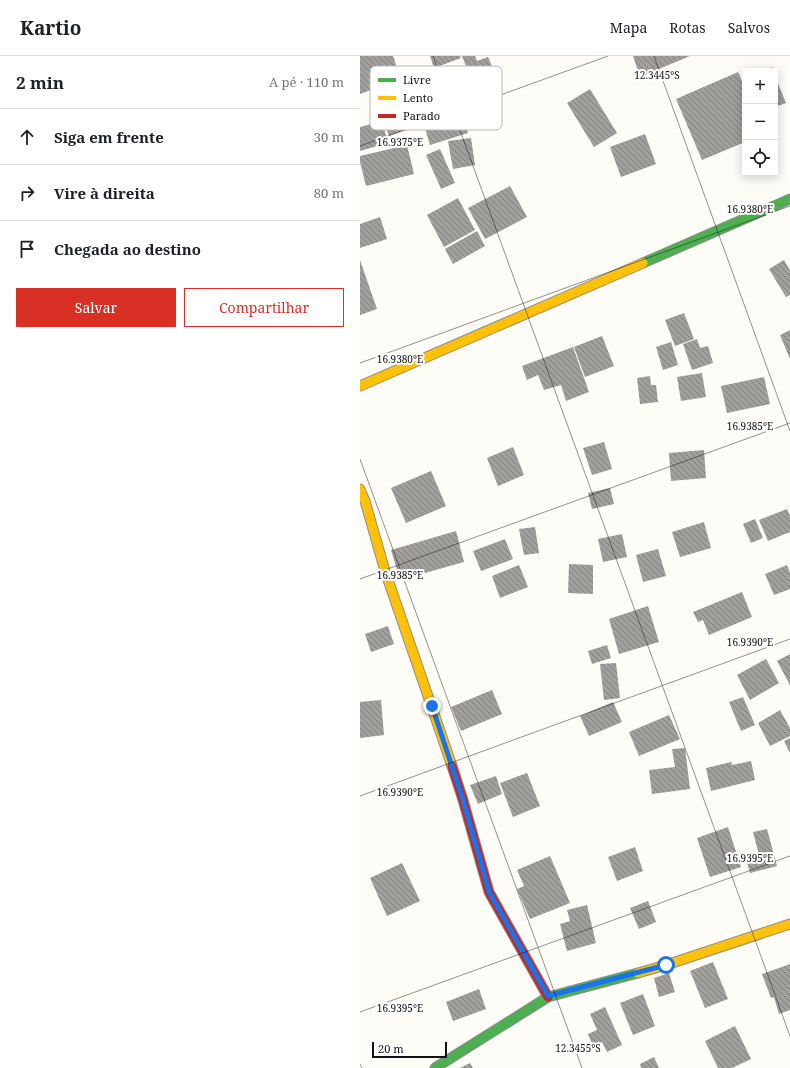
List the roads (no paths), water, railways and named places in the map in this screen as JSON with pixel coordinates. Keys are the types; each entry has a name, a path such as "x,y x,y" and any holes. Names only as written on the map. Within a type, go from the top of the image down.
{"street":[{"path":"360,386 790,199"},
{"path":"360,489 365,501 385,572 463,800 489,892 548,996"},
{"path":"435,1068 548,996 666,965 790,924"}]}
